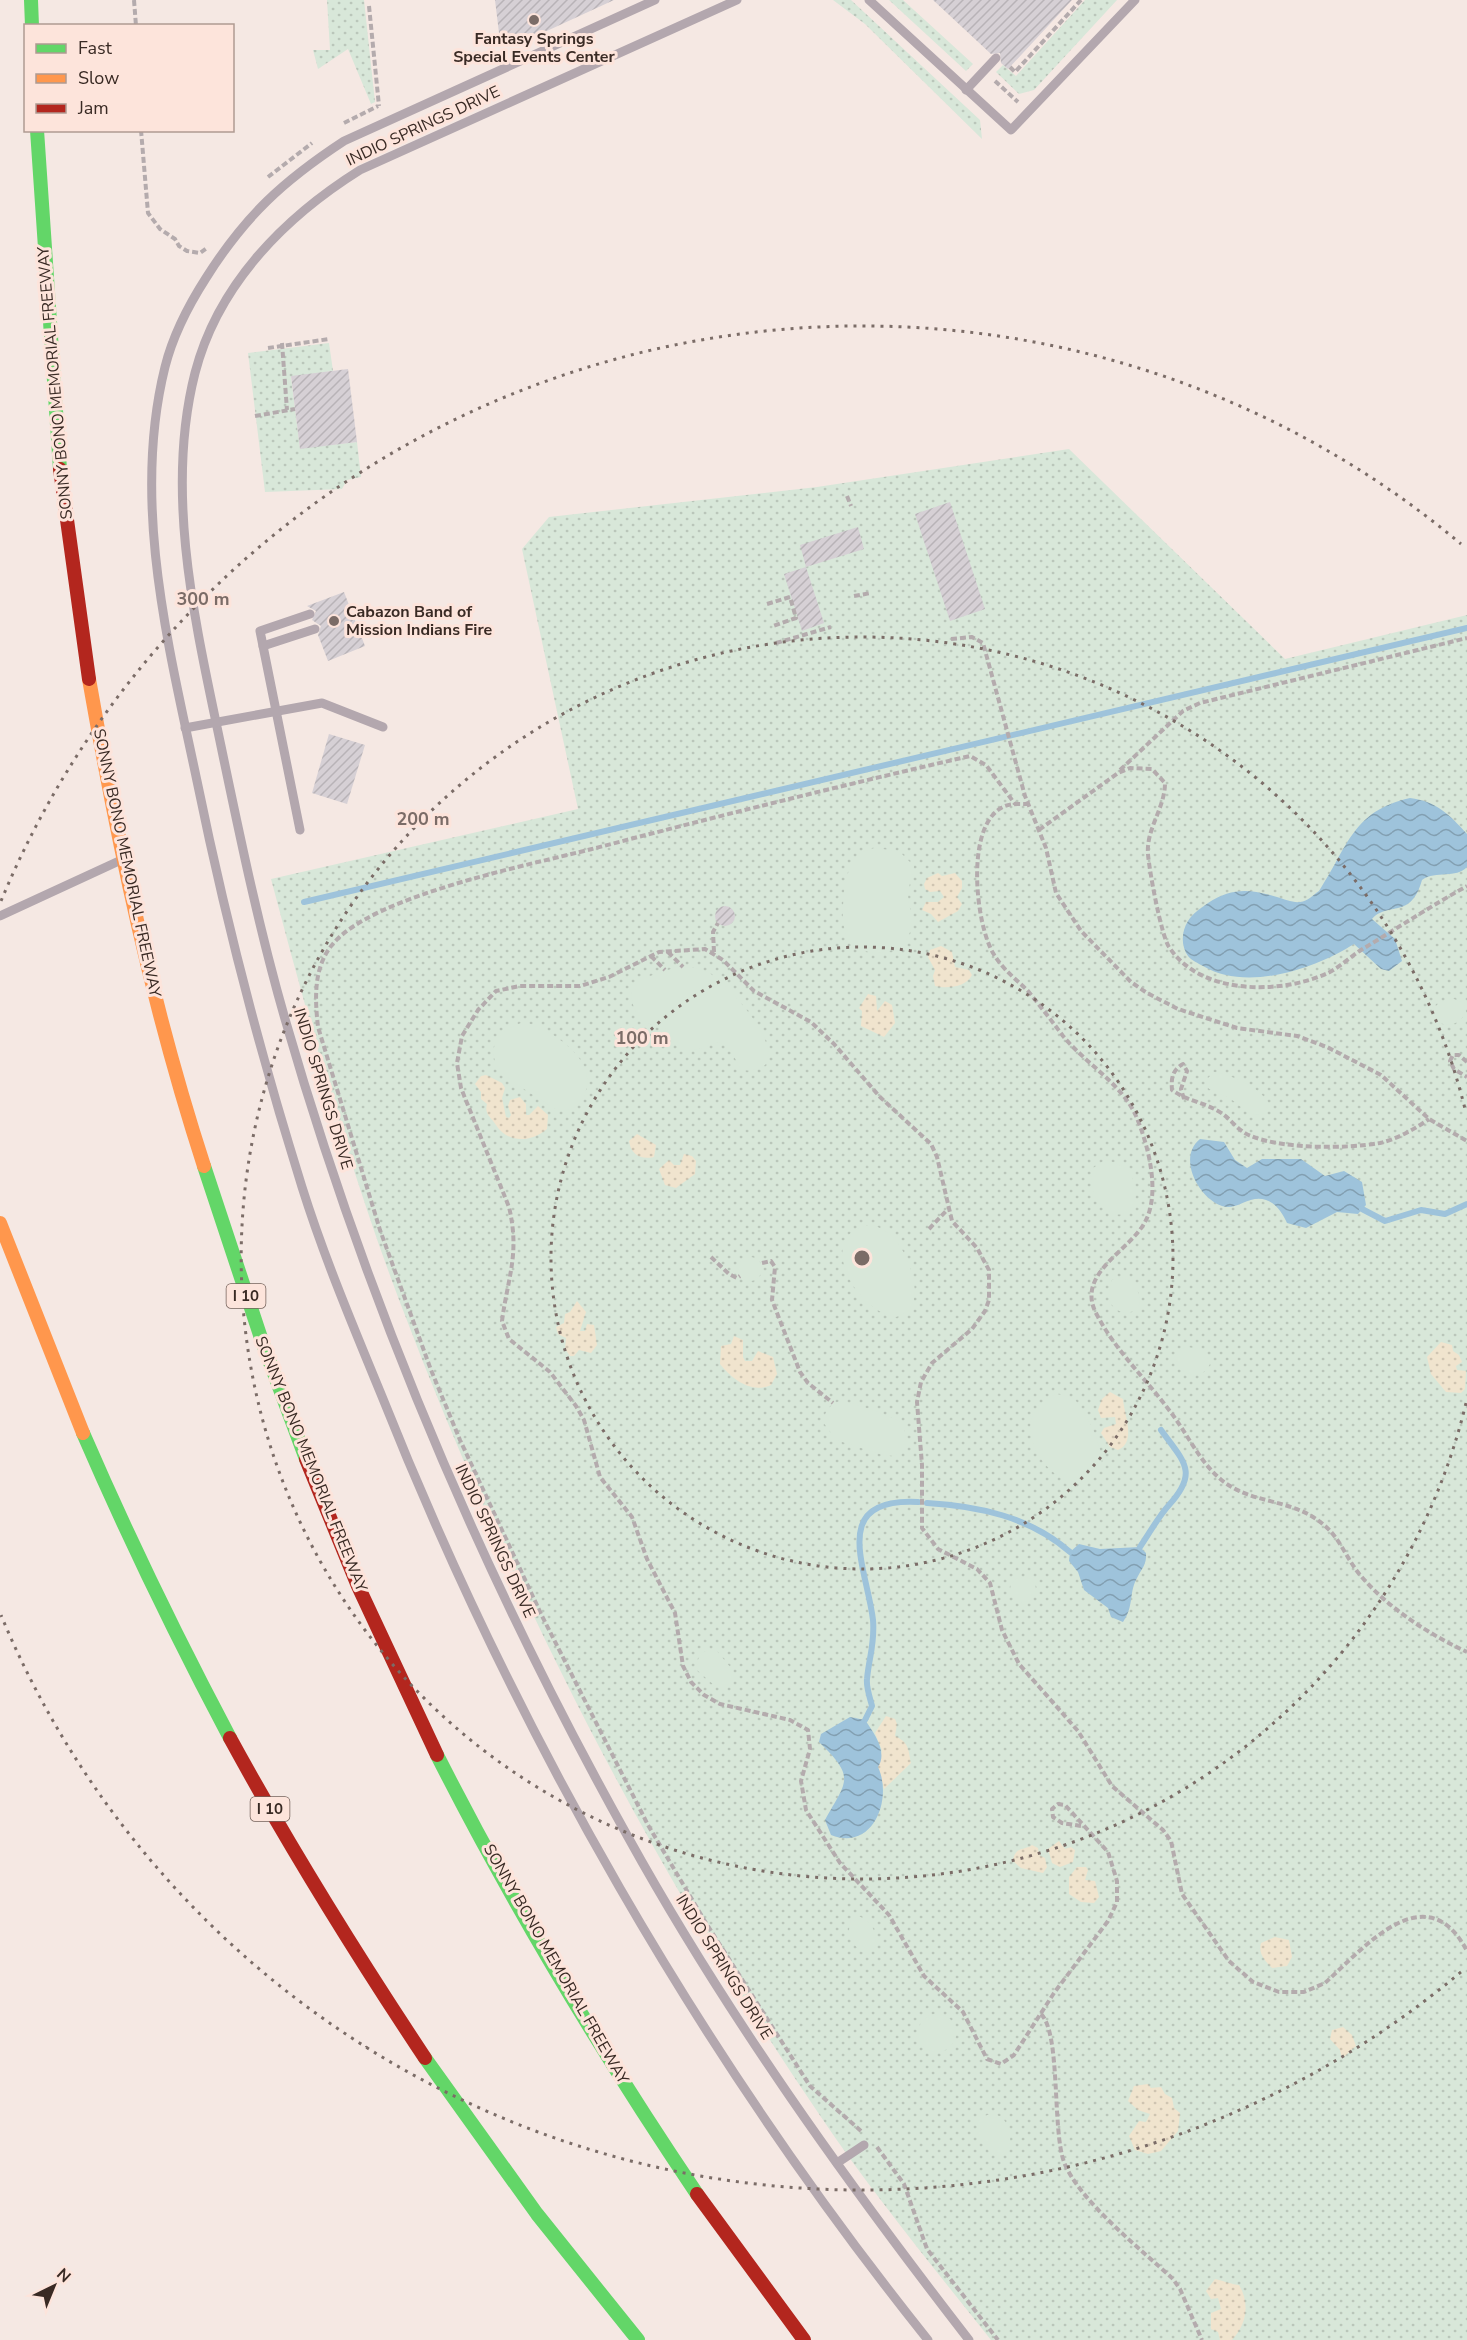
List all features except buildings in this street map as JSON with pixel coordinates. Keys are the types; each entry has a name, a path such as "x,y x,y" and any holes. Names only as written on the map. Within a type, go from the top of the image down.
{"highway":[{"path":"31,0 32,24"},
{"name":"SONNY BONO MEMORIAL FREEWAY","path":"37,132 56,427 73,576 97,727 143,950 204,1172 269,1362 315,1483 367,1604 440,1761 525,1919 612,2063 705,2206 804,2340"},
{"name":"I 10","path":"0,1223 76,1420 129,1537 186,1653 265,1801 343,1932 430,2066 513,2182 638,2340"}],"lane":[{"name":"INDIO SPRINGS DRIVE","path":"655,0 344,141 305,166 270,196 234,233 191,301 176,332 165,366 154,439 152,484 154,538 171,656 185,728 219,887 255,1027 304,1193 409,1464 475,1613 597,1851 765,2120 864,2260 928,2340"},
{"name":"INDIO SPRINGS DRIVE","path":"737,0 360,170 325,192 293,220 229,292 215,318 194,374 185,442 183,484 185,536 201,650 249,880 285,1019 345,1206 395,1347 441,1463 554,1699 628,1838 699,1959 789,2096 969,2340"},
{"path":"869,0 1011,130 1135,0"},
{"path":"966,90 996,58"},
{"path":"300,830 260,631 310,614"},
{"path":"263,646 315,628"},
{"path":"185,728 322,703 382,727"},
{"path":"0,916 124,859"},
{"path":"837,2163 867,2142"}],"path":[{"path":"134,0 136,24"},
{"path":"1010,68 1015,72 1081,0"},
{"path":"369,6 380,108"},
{"path":"992,78 1009,95"},
{"path":"141,132 147,213 160,229 175,240 179,246 187,251 200,253"},
{"path":"268,348 282,344 329,339"},
{"path":"282,344 287,410"},
{"path":"255,416 295,409"},
{"path":"847,496 851,506"},
{"path":"854,596 871,593"},
{"path":"767,603 790,597 794,606 796,618 772,626"},
{"path":"776,643 831,627"},
{"path":"951,639 965,636 978,639 983,643 1025,795 1046,848 1056,893 1066,912 1131,982 1147,993 1187,1012 1237,1029 1297,1036 1327,1047 1381,1076 1429,1119 1467,1141"},
{"path":"1039,830 1118,773 1183,711 1200,703 1467,638"},
{"path":"864,2133 810,2086 706,1923 648,1825 542,1616 460,1440 408,1309 380,1230 318,1028 315,997 320,968 331,945 353,925 452,884 746,808 970,756 986,765 1015,804"},
{"path":"1118,773 1130,768 1152,769 1165,783 1163,803 1151,831 1148,852 1162,933 1183,963 1207,977 1225,983 1259,987 1298,982 1327,974 1359,951 1467,886"},
{"path":"1029,804 1015,804 1001,808 994,814 982,835 978,851 984,935 1005,969 1026,989 1073,1048 1127,1100 1143,1136 1151,1176 1151,1207 1146,1221 1095,1279 1091,1298 1094,1311 1124,1357 1160,1398 1215,1474 1230,1486 1294,1507 1318,1520 1332,1532 1366,1582 1432,1634 1467,1652"},
{"path":"715,952 713,932 718,923"},
{"path":"1081,1826 1062,1823 1053,1817 1052,1809 1058,1804 1065,1805 1081,1826 1108,1852 1117,1881 1117,1902 1108,1921 1007,2061 1001,2064 987,2059 963,2012 924,1976 889,1915 840,1863 806,1810 801,1780 810,1749 808,1730 790,1720 720,1704 704,1695 690,1682 682,1666 675,1613 647,1559 632,1517 600,1478 584,1420 561,1385 508,1339 504,1331 503,1310 515,1255 513,1224 461,1088 456,1063 462,1036 478,1010 496,991 520,986 580,986 609,977 650,956 667,951 705,949 715,952 754,991 800,1015 824,1034 880,1097 921,1132 931,1144 937,1157 952,1221 986,1261 990,1284 989,1300 979,1321 932,1363 921,1382 917,1402 922,1465 922,1528 926,1536 946,1555 984,1575 990,1583 1002,1630 1019,1664 1078,1731 1112,1786 1163,1830 1171,1841 1185,1900 1229,1961 1253,1982 1279,1992 1293,1994 1316,1988 1325,1983 1380,1932 1415,1918 1440,1919 1455,1932 1467,1951"},
{"path":"667,951 682,967"},
{"path":"650,956 665,970"},
{"path":"1467,1062 1459,1055 1453,1055 1450,1061 1454,1069 1467,1077"},
{"path":"1184,1099 1181,1089 1187,1071 1183,1064 1176,1068 1171,1079 1172,1090 1184,1099 1219,1111 1248,1136 1264,1141 1293,1144 1335,1146 1380,1143 1416,1128 1429,1119"},
{"path":"929,1229 948,1209"},
{"path":"711,1257 734,1277 740,1276"},
{"path":"762,1263 771,1261 776,1268 772,1300 800,1372 807,1383 833,1403"},
{"path":"1041,2014 1046,2019 1050,2041 1059,2140 1065,2164 1078,2188 1173,2279 1180,2289 1202,2340"},
{"path":"867,2142 904,2184 927,2249 998,2340"}],"green space":[{"path":"327,0 364,0 375,102 371,104 348,49 318,69 313,50 330,50"},
{"path":"833,0 851,0 980,120 982,139 865,24"},
{"path":"889,0 903,0 973,64 966,71"},
{"path":"1085,0 1117,0 1034,90 1019,94 996,72 1003,65 1016,76"},
{"path":"329,343 333,371 291,377 300,448 357,442 361,477 347,480 342,489 265,492 248,353"},
{"path":"1069,449 1285,659 1467,615 1467,2340 991,2340 861,2174 758,2021 698,1924 641,1824 536,1621 443,1411 382,1253 330,1094 271,879 578,809 522,549 549,517 817,487"},
{"path":"874,848 899,851 914,866 908,893 911,929 899,946 880,953 860,949 852,943 844,929 843,919 844,892 850,867 858,854"},
{"path":"677,967 697,968 709,973 720,981 747,1010 767,1045 768,1059 760,1068 741,1070 733,1055 721,1043 694,1050 684,1050 666,1029 644,1021 633,1005 631,989 641,979"},
{"path":"1454,999 1464,1003 1466,1012 1463,1017 1454,1024 1440,1022 1432,1013 1434,1009 1440,1002"},
{"path":"524,1022 561,1040 582,1063 586,1071 586,1088 584,1096 574,1107 560,1110 551,1107 512,1081 497,1064 494,1055 497,1040 507,1030"},
{"path":"1214,1072 1237,1079 1260,1093 1269,1104 1262,1115 1249,1113 1229,1098 1209,1089 1206,1086 1207,1079"},
{"path":"1105,1160 1122,1167 1132,1177 1136,1189 1135,1200 1130,1209 1122,1214 1111,1213 1100,1203 1093,1191 1091,1178 1093,1168"},
{"path":"873,1225 888,1233 898,1243 914,1280 914,1299 911,1307 896,1317 880,1311 865,1300 853,1286 842,1254 845,1240 855,1230"},
{"path":"750,1257 758,1261 762,1269 758,1277 750,1281 742,1277 738,1269 742,1261"},
{"path":"1119,1277 1130,1281 1137,1290 1140,1300 1138,1307 1132,1312 1117,1310 1111,1304 1109,1294 1112,1280"},
{"path":"1186,1347 1203,1349 1210,1364 1203,1373 1190,1374 1177,1365 1176,1357 1179,1350"},
{"path":"1056,1394 1074,1399 1090,1422 1098,1444 1102,1463 1100,1470 1088,1482 1073,1483 1057,1475 1043,1461 1033,1444 1031,1425 1037,1408"},
{"path":"840,1401 873,1410 904,1424 906,1442 902,1451 894,1456 883,1455 836,1440 823,1422 828,1409"},
{"path":"1023,1577 1032,1581 1036,1590 1032,1599 1023,1603 1014,1599 1010,1590 1014,1581"},
{"path":"708,1650 717,1651 731,1668 731,1678 725,1686 715,1686 698,1671 697,1662 701,1653"},
{"path":"858,1916 870,1924 874,1932 876,1946 871,1952 862,1952 850,1938 851,1920"},
{"path":"937,2014 950,2020 956,2033 950,2046 937,2052 924,2046 918,2033 924,2020"},
{"path":"993,2114 1002,2117 1008,2126 1010,2135 1004,2154 996,2156 980,2140 977,2126 984,2116"}],"sand":[{"path":"938,873 942,876 955,873 962,881 962,888 957,897 962,904 958,911 938,922 931,914 922,910 926,902 938,902 944,897 940,891 930,892 925,889 924,884 927,878"},
{"path":"941,946 952,952 955,967 969,970 972,975 961,985 935,986 933,976 935,970 928,957 930,950"},
{"path":"868,994 876,996 877,1011 885,1001 892,1005 895,1023 884,1037 861,1026 862,1011 859,1008"},
{"path":"486,1075 502,1083 505,1088 502,1098 506,1117 509,1118 511,1115 508,1106 510,1100 520,1097 526,1104 526,1115 538,1106 548,1115 547,1129 527,1139 513,1138 501,1131 487,1113 487,1104 481,1099 481,1092 475,1084 481,1076"},
{"path":"637,1134 656,1145 654,1157 645,1158 634,1153 629,1141"},
{"path":"684,1154 692,1156 696,1161 695,1174 676,1188 665,1185 659,1169 669,1160 674,1165 680,1165"},
{"path":"577,1301 586,1312 580,1331 585,1331 587,1324 594,1325 597,1345 591,1353 579,1350 574,1356 570,1356 565,1349 566,1338 558,1334 556,1327 564,1323 565,1314 570,1312"},
{"path":"734,1336 743,1340 745,1361 752,1361 758,1351 773,1357 777,1374 771,1385 756,1388 742,1384 720,1364 721,1346 731,1344"},
{"path":"1441,1342 1452,1345 1453,1351 1459,1355 1462,1362 1456,1366 1457,1370 1466,1371 1465,1389 1461,1393 1446,1392 1431,1374 1427,1357"},
{"path":"1110,1392 1123,1399 1128,1428 1127,1441 1118,1450 1110,1447 1101,1433 1104,1428 1116,1424 1115,1417 1101,1418 1098,1410 1102,1399"},
{"path":"886,1716 895,1719 897,1724 895,1736 906,1744 911,1763 884,1789 878,1767 882,1750 875,1733"},
{"path":"1059,1841 1065,1849 1071,1847 1075,1850 1073,1862 1060,1867 1052,1863 1048,1849"},
{"path":"1032,1845 1038,1848 1039,1855 1045,1858 1047,1867 1043,1873 1021,1868 1013,1861 1018,1851"},
{"path":"1077,1867 1086,1867 1088,1870 1085,1880 1095,1881 1099,1897 1094,1903 1081,1902 1069,1894 1069,1877"},
{"path":"1275,1937 1289,1940 1292,1957 1287,1966 1272,1968 1261,1954 1261,1943"},
{"path":"1343,2027 1352,2035 1356,2046 1345,2056 1341,2055 1340,2050 1330,2039 1332,2030"},
{"path":"1148,2084 1151,2088 1161,2087 1165,2094 1172,2098 1174,2108 1180,2113 1178,2131 1161,2151 1148,2154 1135,2150 1129,2136 1139,2121 1146,2122 1150,2114 1138,2110 1128,2101 1134,2086"},
{"path":"1215,2279 1239,2285 1245,2299 1244,2320 1232,2340 1220,2340 1218,2332 1211,2329 1211,2313 1221,2309 1218,2298 1211,2299 1206,2291"}],"water":[{"path":"1410,798 1427,802 1442,810 1467,834 1467,867 1457,873 1433,875 1422,880 1412,900 1406,905 1385,911 1372,919 1395,939 1402,961 1389,971 1381,969 1354,944 1320,962 1300,969 1259,977 1220,974 1188,956 1183,943 1184,930 1192,916 1205,905 1225,894 1242,891 1259,892 1294,902 1306,900 1319,891 1345,846 1363,822 1375,812"},
{"path":"1200,1139 1224,1142 1235,1160 1247,1168 1262,1159 1301,1159 1325,1176 1344,1171 1362,1182 1366,1205 1358,1214 1337,1212 1306,1228 1287,1223 1279,1209 1266,1200 1254,1199 1233,1206 1222,1206 1205,1195 1193,1176 1190,1156 1193,1147"},
{"path":"1079,1544 1100,1549 1140,1547 1146,1553 1145,1564 1134,1585 1129,1611 1123,1622 1111,1617 1108,1608 1084,1590 1078,1572 1069,1561 1070,1552"},
{"path":"850,1717 865,1720 879,1743 881,1761 878,1767 883,1794 876,1819 868,1829 858,1836 846,1838 831,1835 825,1820 839,1796 844,1780 839,1764 819,1742 821,1734"}],"waterway":[{"path":"304,902 1467,628"},
{"path":"1362,1209 1385,1221 1421,1210 1445,1214 1467,1204"},
{"path":"1140,1547 1178,1494 1186,1475 1182,1459 1161,1430"},
{"path":"865,1720 872,1706 867,1682 873,1643 873,1620 861,1558 860,1540 863,1523 872,1511 890,1504 918,1502"},
{"path":"927,1503 966,1507 1021,1522 1055,1540 1070,1552"}],"traffic: fast":[{"path":"31,0 32,24"},
{"path":"37,132 60,469"},
{"path":"204,1166 262,1341 306,1459"},
{"path":"83,1433 154,1587 230,1738"},
{"path":"437,1755 466,1812 560,1979 697,2194"},
{"path":"425,2058 537,2214 638,2340"}],"traffic: slow":[{"path":"89,679 124,863 152,985 204,1166"},
{"path":"0,1223 83,1433"}],"traffic: jam":[{"path":"60,469 89,679"},
{"path":"306,1459 358,1586 437,1755"},
{"path":"230,1738 324,1900 425,2058"},
{"path":"697,2194 804,2340"}],"place":[{"name":"Fantasy Springs Special Events Center","path":"534,20"},
{"name":"Cabazon Band of Mission Indians Fire","path":"334,621"}]}
